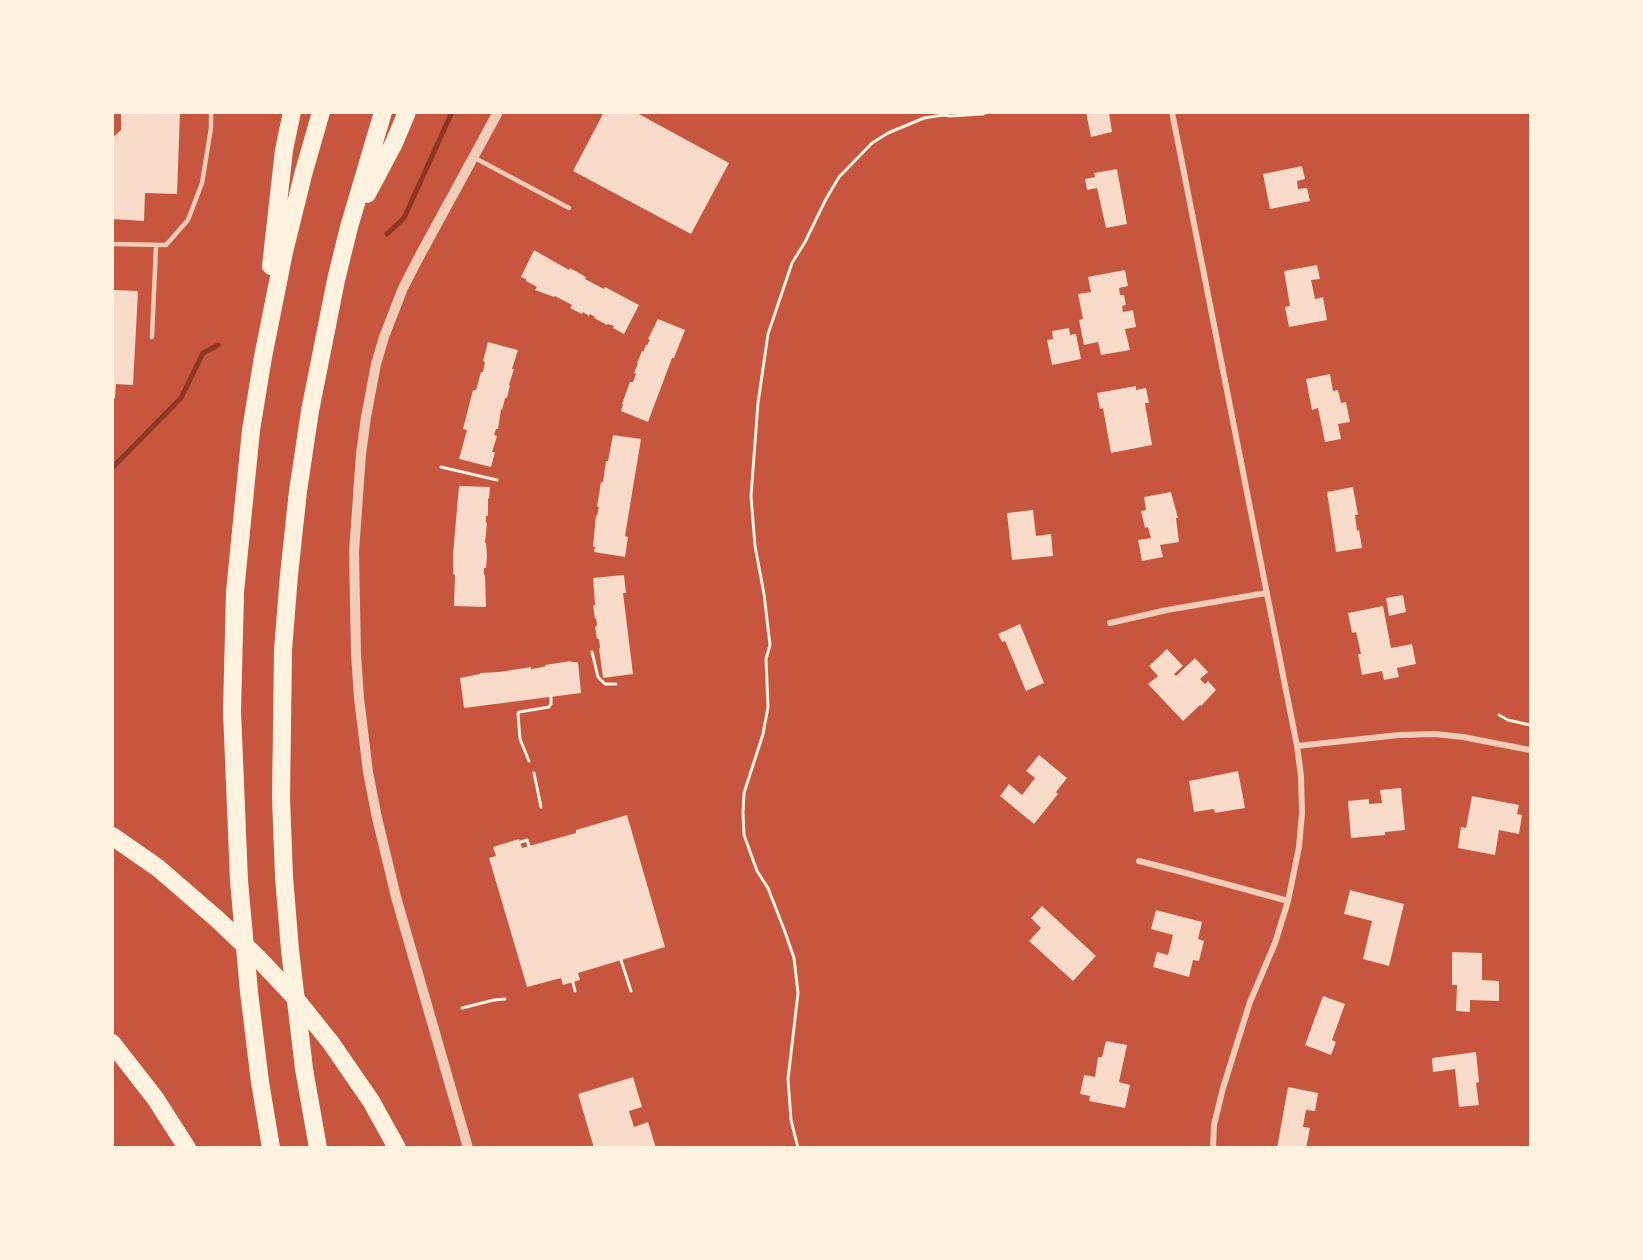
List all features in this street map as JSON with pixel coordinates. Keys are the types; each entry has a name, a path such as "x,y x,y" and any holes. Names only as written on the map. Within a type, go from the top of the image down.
{"highway":[{"path":"263,357 277,206 284,150 292,112"},
{"path":"271,1148 256,1048 239,882 232,711 235,592 251,430 263,357 287,241 321,112"},
{"path":"318,1148 303,1057 284,877 281,798 283,650 289,574 310,411 336,279 383,112"},
{"path":"349,227 394,143 407,112"},
{"path":"112,836 158,868 217,919 291,993 331,1043 371,1101 397,1148"},
{"path":"112,1043 155,1098 188,1148"}],"street":[{"path":"468,1148 396,897 377,818 359,698 354,552 366,417 376,364 384,337 404,288 498,112"},
{"path":"1172,112 1297,746 1302,813 1299,847 1288,901 1275,943 1250,1002 1223,1088 1214,1125 1213,1148"},
{"path":"1110,623 1167,610 1266,593"},
{"path":"1297,746 1399,735 1435,734 1530,750"},
{"path":"1139,861 1288,901"}],"lane":[{"path":"112,244 166,245 188,220 202,183 211,128 211,112"},
{"path":"473,157 569,208"},
{"path":"152,337 156,246"}],"path":[{"path":"798,1148 791,1120 788,1078 798,993 794,958 777,910 744,835 743,813 744,793 763,735 768,707 766,659 770,645 765,594 752,520 757,412 768,334 792,263 826,199 839,177 872,143 888,133 924,118 986,112"},
{"path":"441,467 497,480"},
{"path":"592,652 598,677 605,684 616,684"},
{"path":"529,761 520,739 518,714 549,707 551,696"},
{"path":"1499,715 1530,725"},
{"path":"534,773 542,807"},
{"path":"521,842 527,840 529,846"},
{"path":"621,960 631,991"},
{"path":"573,983 575,991"},
{"path":"462,1008 505,999"}],"building":[{"path":"121,112 180,112 177,194 145,193 144,221 112,219 112,138 121,130"},
{"path":"604,112 635,112 729,163 691,234 573,171"},
{"path":"1086,112 1109,112 1112,132 1091,137"},
{"path":"1302,166 1305,179 1297,181 1298,189 1307,188 1310,201 1270,209 1263,174"},
{"path":"1117,169 1127,224 1106,228 1097,188 1087,190 1085,179 1095,177 1094,173"},
{"path":"534,250 604,289 605,287 639,305 624,334 613,328 614,326 607,325 590,314 589,316 583,312 582,314 570,308 572,305 555,296 535,290 537,287 521,277"},
{"path":"1317,265 1320,279 1311,280 1315,299 1323,297 1327,320 1289,327 1285,307 1290,306 1284,271"},
{"path":"1125,270 1128,286 1119,288 1120,295 1124,295 1126,305 1122,306 1123,312 1133,310 1136,327 1125,329 1130,350 1101,355 1098,342 1084,345 1079,320 1083,319 1078,294 1091,292 1088,277"},
{"path":"112,290 138,291 133,385 116,384 115,398 112,401"},
{"path":"658,319 685,330 648,422 621,411 630,382 633,382 636,374 634,373 637,363 650,340 648,339"},
{"path":"1069,328 1070,335 1076,334 1081,359 1052,365 1047,340 1053,339 1052,331"},
{"path":"488,342 518,350 507,398 501,409 498,429 494,435 497,436 492,452 495,452 491,467 459,459 467,430 463,429 473,390 476,390 481,372 483,372 485,362 483,361"},
{"path":"1330,374 1333,391 1338,390 1341,403 1346,402 1350,422 1338,424 1341,439 1325,442 1318,408 1312,410 1306,379"},
{"path":"1136,386 1136,390 1146,388 1149,403 1145,403 1152,445 1111,453 1103,408 1100,409 1097,393"},
{"path":"613,435 641,439 625,536 628,537 625,557 594,552 595,547 593,547 601,482 603,482"},
{"path":"459,486 490,487 488,516 486,516 487,556 486,568 484,568 486,607 454,606 453,554"},
{"path":"1353,487 1358,515 1355,515 1357,531 1359,530 1362,548 1336,552 1327,492"},
{"path":"1171,492 1178,518 1176,518 1179,542 1160,545 1163,557 1142,561 1138,540 1151,538 1148,527 1145,528 1141,511 1146,510 1144,497"},
{"path":"1033,510 1036,536 1051,534 1053,556 1012,560 1007,513"},
{"path":"624,575 626,593 623,593 633,674 603,678 599,639 597,639 595,627 597,625 593,605 595,605 593,578"},
{"path":"1403,595 1406,612 1389,616 1386,598"},
{"path":"1383,606 1391,648 1412,644 1416,664 1397,668 1399,677 1384,680 1382,671 1362,675 1358,654 1361,654 1356,632 1352,633 1348,613"},
{"path":"1020,624 1044,683 1026,691 1005,641 1002,642 998,634"},
{"path":"1167,649 1183,666 1174,674 1176,676 1195,658 1208,672 1200,679 1205,684 1208,681 1216,690 1183,721 1148,684 1158,676 1149,666"},
{"path":"571,661 578,662 581,693 464,708 460,678 480,673 538,668"},
{"path":"1039,755 1067,778 1056,792 1058,794 1034,824 1000,796 1009,784 1022,795 1035,778 1026,771"},
{"path":"1238,771 1245,808 1215,813 1214,809 1194,812 1189,781"},
{"path":"1401,788 1405,830 1385,832 1385,835 1351,838 1348,801 1369,799 1369,804 1382,803 1380,790"},
{"path":"1472,796 1519,805 1517,814 1522,815 1519,834 1499,830 1495,855 1458,848 1461,827 1466,828"},
{"path":"627,815 665,947 578,973 580,980 563,985 561,978 527,987 489,858 496,856 493,847 519,839 522,848 576,833 576,830"},
{"path":"1350,890 1404,904 1389,966 1363,959 1372,921 1344,914"},
{"path":"1042,906 1096,956 1073,981 1029,941 1041,928 1031,918"},
{"path":"1156,910 1202,922 1198,939 1204,941 1199,961 1193,960 1189,977 1153,967 1157,952 1168,955 1173,935 1151,929"},
{"path":"1452,952 1482,953 1482,980 1499,981 1499,1001 1470,1000 1470,1012 1456,1011 1457,985 1452,985"},
{"path":"1323,996 1345,1004 1332,1040 1336,1042 1331,1055 1305,1045"},
{"path":"1106,1041 1127,1045 1119,1082 1130,1085 1125,1108 1089,1101 1090,1096 1080,1094 1084,1075 1095,1077 1098,1057 1102,1057"},
{"path":"1476,1052 1479,1105 1459,1107 1455,1069 1433,1072 1432,1058"},
{"path":"633,1077 642,1107 629,1111 634,1127 648,1122 656,1148 594,1148 578,1094"},
{"path":"1288,1087 1318,1093 1315,1111 1306,1110 1303,1127 1310,1128 1306,1148 1277,1148"}],"waterway":[{"path":"387,234 404,218 452,112"},
{"path":"112,468 181,398 203,353 218,345"}]}
